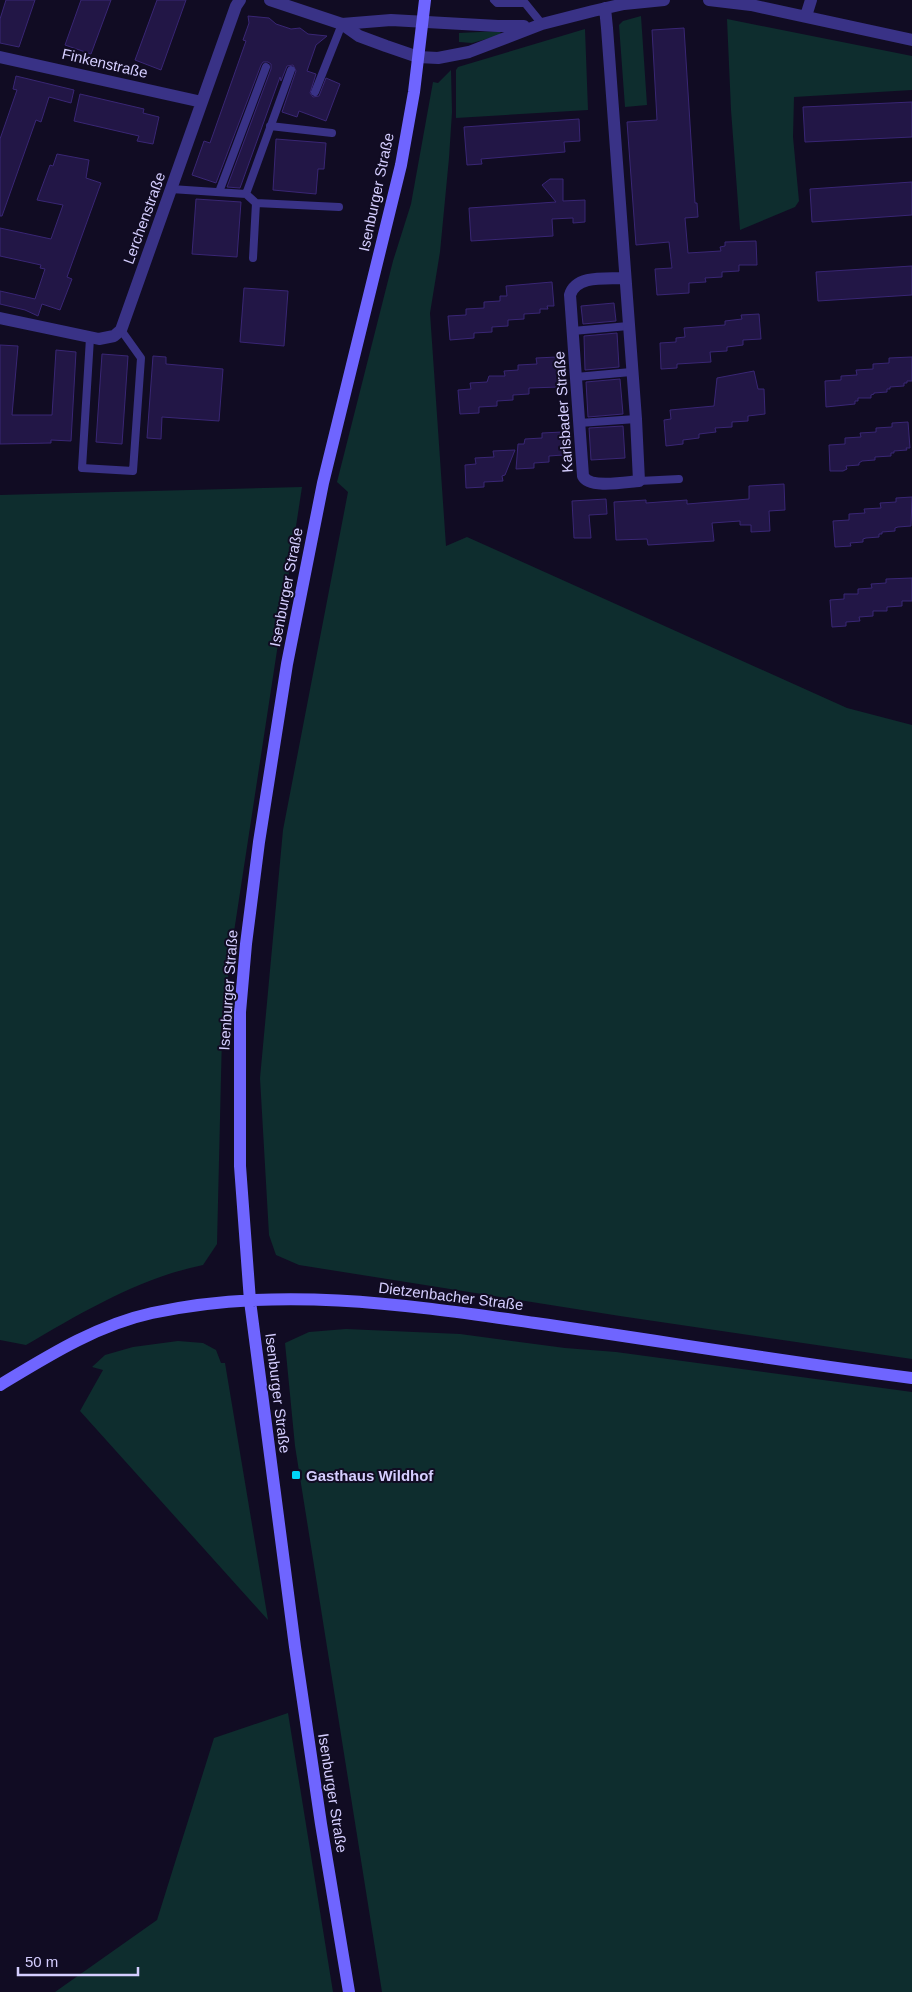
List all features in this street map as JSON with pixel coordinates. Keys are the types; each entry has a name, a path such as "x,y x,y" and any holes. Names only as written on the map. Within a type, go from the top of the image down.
{"main road":[{"name":"Isenburger Straße","path":"348,1992 294,1638 250,1301 240,1166 239,1064 244,967 259,842 287,664 323,483 401,165 425,0"},
{"name":"Dietzenbacher Straße","path":"0,1385 64,1348 128,1320 174,1309 287,1299 342,1300 416,1306 912,1378"}],"street":[{"name":"Lerchenstraße","path":"121,330 236,6 240,0"},
{"path":"270,0 342,24 358,36 418,57 438,58 469,52 542,24 604,4 664,0"},
{"path":"709,0 751,5 912,40"},
{"path":"806,16 811,0"},
{"path":"604,4 636,419 639,481"},
{"path":"342,24 370,21 498,26 542,24"},
{"name":"Finkenstraße","path":"0,57 202,102"},
{"name":"Karlsbader Straße","path":"625,278 581,281 570,294 583,476 585,480 592,484 639,481"},
{"path":"0,318 90,338 114,336 121,330"}],"lane":[{"path":"494,0 497,3 525,3 542,24"},
{"path":"315,92 342,24"},
{"path":"219,192 266,67"},
{"path":"246,194 292,70"},
{"path":"270,126 332,134"},
{"path":"171,189 246,194 256,202 339,207"},
{"path":"253,258 256,202"},
{"path":"573,330 628,326"},
{"path":"90,338 82,468 133,471 141,358 121,330"},
{"path":"576,376 631,372"},
{"path":"579,423 636,419"},
{"path":"639,481 679,479"}],"green space":[{"path":"641,16 647,105 625,107 619,25 623,21"},
{"path":"727,19 912,56 912,90 794,97 793,137 799,201 795,207 740,230 731,110"},
{"path":"585,29 588,110 456,118 456,70 458,67"},
{"path":"500,31 501,35 472,43 459,42 459,33"},
{"path":"451,70 452,112 449,158 440,252 430,313 446,546 467,537 847,708 912,725 912,1359 620,1316 299,1265 276,1255 269,1235 260,1078 283,830 348,492 337,482 393,261 411,204 433,82 438,83"},
{"path":"302,487 230,958 222,1035 217,1244 203,1265 156,1278 133,1288 89,1309 26,1345 0,1340 0,495"},
{"path":"346,1329 460,1334 565,1348 616,1352 912,1392 912,1992 382,1992 295,1446 285,1343 309,1332"},
{"path":"178,1341 203,1343 216,1350 221,1363 225,1363 268,1620 80,1411 103,1370 92,1367 105,1355 133,1347"},
{"path":"288,1713 333,1992 55,1992 157,1920 214,1738"}],"building":[{"path":"6,0 35,0 19,47 0,43 0,19"},
{"path":"81,0 111,0 91,54 65,45"},
{"path":"157,0 186,0 161,70 135,60"},
{"path":"248,16 269,18 276,24 291,29 300,28 308,34 327,36 316,45 307,71 316,74 310,93 313,97 319,96 326,78 340,84 326,121 299,111 297,117 282,112 296,71 293,65 287,66 281,81 280,77 240,188 227,187 271,69 271,64 268,62 263,62 261,65 216,183 192,175 204,141 210,143 246,41 243,40 249,23"},
{"path":"684,28 695,203 697,203 698,217 685,218 688,253 721,251 720,247 725,246 725,242 756,241 757,265 739,265 739,271 722,272 722,277 705,278 706,282 689,283 689,293 657,295 655,269 672,268 669,242 636,245 627,122 657,120 652,30"},
{"path":"16,76 74,90 71,103 49,97 41,122 36,120 2,216 0,216 0,139 17,90 13,89"},
{"path":"80,94 144,109 143,113 159,117 153,144 137,141 139,136 74,121"},
{"path":"912,102 912,137 805,142 803,107"},
{"path":"579,119 580,141 564,142 565,152 481,159 482,164 467,165 464,127"},
{"path":"276,139 326,143 324,169 318,169 316,194 273,190"},
{"path":"57,154 89,160 86,178 101,183 67,277 72,279 60,310 42,304 38,316 25,310 0,304 0,291 35,299 45,269 40,268 41,265 0,256 0,228 51,239 63,205 37,200 50,165 53,166"},
{"path":"550,179 563,179 563,201 585,200 585,222 573,223 573,218 552,219 553,236 471,241 469,208 556,202 542,185"},
{"path":"912,182 912,215 812,222 810,189"},
{"path":"196,199 241,202 237,257 192,254"},
{"path":"912,266 912,295 818,301 816,272"},
{"path":"552,282 554,306 547,306 548,309 540,309 540,313 524,314 524,319 508,320 508,326 492,327 492,332 474,333 474,338 450,340 448,316 466,315 466,309 484,308 484,302 500,301 500,296 507,296 506,286"},
{"path":"244,288 288,291 284,346 240,342"},
{"path":"614,303 616,321 583,324 581,306"},
{"path":"759,314 761,339 743,340 743,345 727,347 727,351 710,352 711,362 677,364 677,368 661,369 660,343 676,342 676,338 685,337 684,328 725,325 725,321 742,319 741,315"},
{"path":"617,333 619,367 585,370 584,336"},
{"path":"0,345 18,346 12,415 52,415 56,350 76,352 71,441 51,440 51,443 0,444"},
{"path":"102,354 128,356 122,444 96,442"},
{"path":"153,356 166,357 166,364 223,369 219,421 162,417 161,439 147,438"},
{"path":"557,357 559,387 529,388 529,394 513,395 513,400 497,401 497,406 479,407 479,413 460,414 458,390 471,389 470,383 487,382 489,376 505,376 504,371 518,370 518,365 537,364 536,358"},
{"path":"912,357 912,381 907,381 907,383 904,383 904,386 890,387 890,389 887,389 887,392 874,393 871,395 871,398 858,398 855,404 826,407 825,381 841,380 841,376 857,375 856,370 873,369 873,364 889,363 889,358"},
{"path":"754,371 758,389 764,389 765,414 748,416 748,421 732,422 732,427 715,428 716,432 699,434 699,438 683,440 683,444 666,446 664,420 671,419 670,410 714,406 717,378"},
{"path":"620,379 623,414 588,417 586,382"},
{"path":"908,422 910,448 906,448 907,450 894,451 894,453 891,453 891,456 875,457 875,460 862,461 859,465 846,466 847,469 843,471 830,471 829,445 845,444 845,438 861,437 860,433 876,432 876,428 892,427 892,423"},
{"path":"623,426 625,458 591,460 589,428"},
{"path":"562,432 563,455 549,456 549,462 534,463 534,468 516,469 518,444 524,444 525,439 542,438 542,433"},
{"path":"515,450 505,475 502,476 503,481 484,482 484,487 466,488 465,465 476,464 475,458 494,457 493,451"},
{"path":"784,484 785,510 769,511 770,531 751,532 751,525 740,525 740,521 712,523 714,541 648,545 647,539 616,540 614,502 646,500 646,503 687,500 687,504 749,499 749,486"},
{"path":"912,497 911,526 898,527 895,528 895,531 882,532 882,534 879,534 879,537 866,538 863,539 863,542 850,543 851,546 835,547 833,521 849,520 849,514 865,513 864,509 881,508 880,503 896,502 896,498"},
{"path":"606,499 607,514 589,515 591,538 574,538 572,501"},
{"path":"912,578 912,601 902,601 902,606 887,607 887,611 873,611 873,616 859,617 860,621 846,622 846,626 832,627 830,600 844,599 844,594 858,594 858,589 872,588 871,584 886,583 886,579"}],"place":[{"name":"Gasthaus Wildhof","path":"296,1475"}]}
